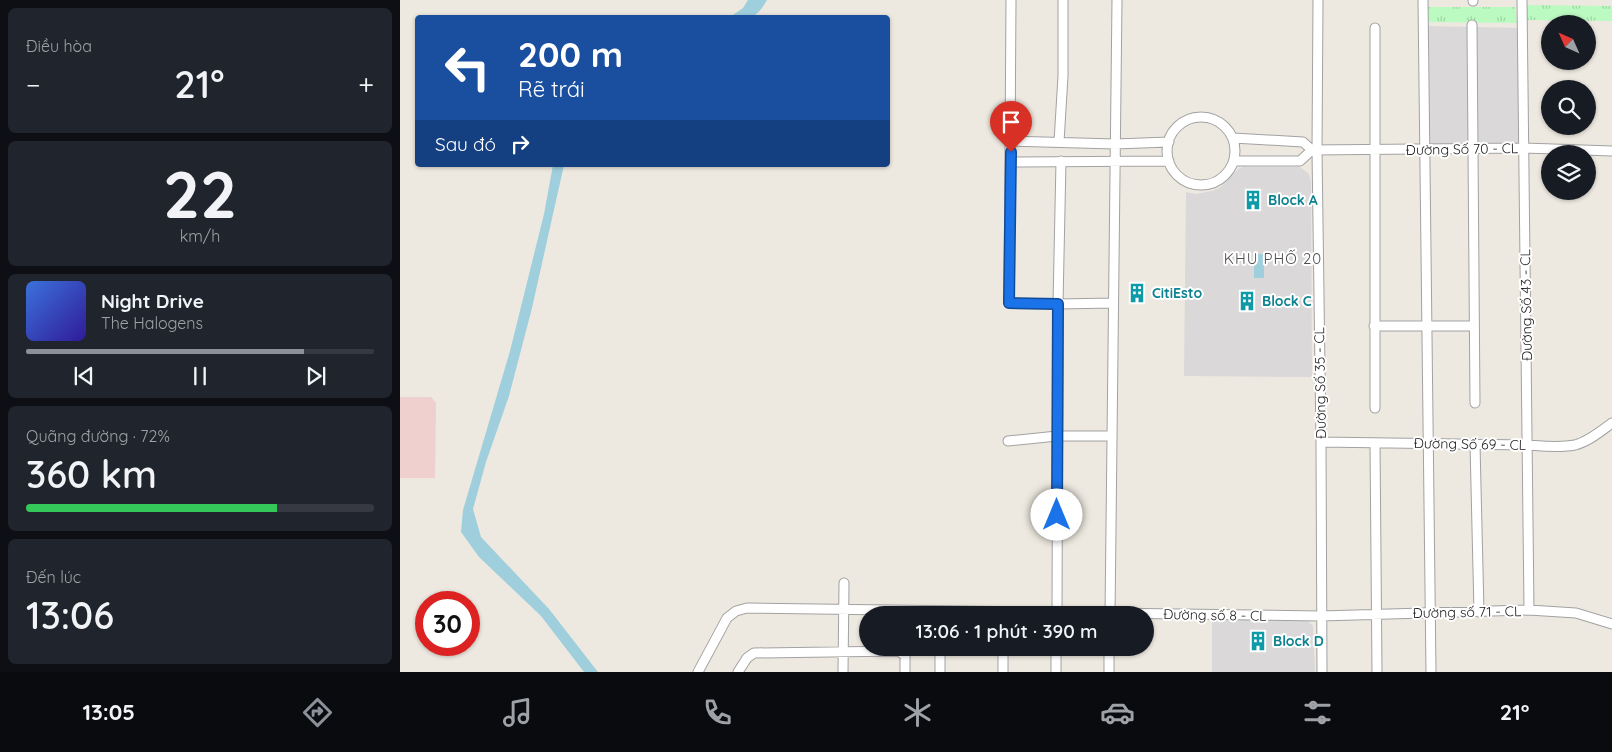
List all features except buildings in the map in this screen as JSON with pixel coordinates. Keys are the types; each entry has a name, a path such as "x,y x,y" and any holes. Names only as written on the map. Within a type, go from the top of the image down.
{"street":[{"path":"1012,0 1009,303 1113,303"},
{"path":"1059,142 1063,76 1063,0"},
{"path":"1110,606 1117,0"},
{"name":"Đường Số 35 - CL","path":"1318,0 1314,150 1321,442 1322,672"},
{"path":"1423,0 1431,672"},
{"name":"Đường Số 43 - CL","path":"1522,0 1529,610"},
{"path":"1472,25 1475,403"},
{"path":"1375,28 1375,408"},
{"path":"1195,118 1218,121 1233,138 1234,161 1229,171 1212,183 1201,185 1190,183 1174,171 1169,161 1169,142 1175,130 1184,122 1195,118"},
{"name":"Đường Số 70 - CL","path":"1233,138 1303,142 1314,150 1524,148 1612,151"},
{"path":"1011,141 1114,144 1169,142"},
{"name":"Đường Số 70 - CL","path":"1234,161 1300,161 1314,150"},
{"path":"1057,606 1058,304 1061,161"},
{"path":"1011,162 1169,161"},
{"path":"1374,326 1474,326"},
{"name":"Đường Số 69 - CL","path":"1321,442 1553,447 1576,445 1594,436 1612,423"},
{"path":"1008,441 1057,436 1111,436"},
{"path":"1375,443 1377,672"},
{"path":"1475,444 1479,612"},
{"path":"842,672 844,583"},
{"name":"Đường số 8 - CL","path":"698,672 727,618 736,611 747,608 859,610"},
{"name":"Đường số 71 - CL","path":"1321,616 1529,610 1576,613 1612,624"},
{"name":"Đường số 8 - CL","path":"1154,614 1321,616"},
{"path":"738,672 747,658 754,653 900,651 905,656 905,672"},
{"path":"940,656 940,672"},
{"path":"1003,656 1003,672"},
{"path":"1056,656 1056,672"},
{"path":"1109,656 1109,672"}],"shaded area":[{"path":"1426,26 1522,28 1524,148 1425,148"},
{"path":"1243,167 1300,167 1309,174 1311,182 1312,377 1184,376 1186,192 1195,194 1212,191 1221,187 1238,169"},
{"path":"400,397 431,397 436,403 435,478 400,478"},
{"path":"1212,618 1307,620 1313,626 1315,672 1212,672"}],"green space":[{"path":"1525,5 1612,6 1612,21 1596,21 1596,15 1541,15 1541,20 1525,20"},
{"path":"1427,7 1515,7 1517,23 1427,22"}],"water":[{"path":"748,0 767,0 760,11 754,15 733,15 743,8"},
{"path":"553,167 564,167 532,308 509,396 486,462 473,509 481,537 549,609 598,672 584,672 541,616 479,557 461,532 463,510 510,351 544,214"},
{"path":"1254,254 1264,254 1264,278 1254,278"}],"place":[{"name":"Block A","path":"1253,200"},
{"name":"CitiEsto","path":"1137,293"},
{"name":"Block C","path":"1247,301"},
{"name":"Block D","path":"1258,641"}],"district":[{"name":"KHU PHỐ 20","path":"1273,258"}],"route":[{"path":"1011,152 1009,303 1058,304 1057,515"}]}
